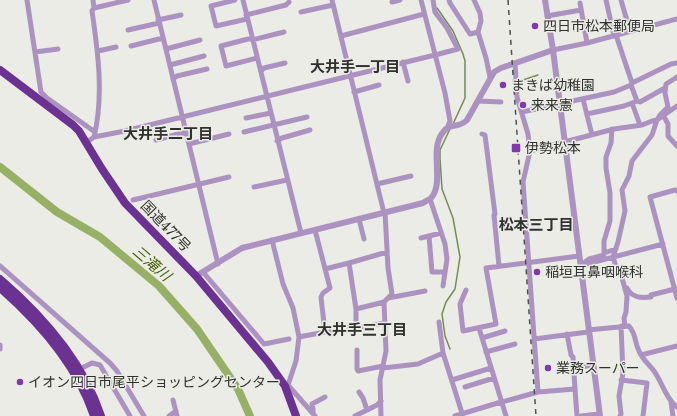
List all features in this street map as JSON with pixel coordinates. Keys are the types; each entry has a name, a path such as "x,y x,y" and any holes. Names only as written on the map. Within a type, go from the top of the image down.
{"highway":[{"name":"国道477号","path":"0,70 72,125 86,143 125,203 199,274 286,385 296,416"},
{"path":"0,279 40,317 62,343 76,371 94,416"},
{"path":"0,288 37,324 86,382 101,416"}],"street":[{"path":"27,0 41,92 95,134 103,136 458,49 447,28 435,12 433,0"},
{"path":"86,143 95,134 99,94 98,51 92,11 94,8 93,0"},
{"path":"94,8 128,0"},
{"path":"154,0 218,264"},
{"path":"235,0 211,6 216,26 286,6 289,2"},
{"path":"243,0 301,233"},
{"path":"392,2 400,0"},
{"path":"421,0 451,126"},
{"path":"449,0 470,34 478,32"},
{"path":"474,0 481,17 478,32 490,77"},
{"path":"544,0 553,50 600,415 581,416"},
{"path":"606,0 615,35 631,84 640,125"},
{"path":"621,0 630,31"},
{"path":"301,12 332,2 385,213 388,268 392,294 386,300 384,323 386,351 380,380 381,416"},
{"path":"580,3 587,43"},
{"path":"547,16 581,10"},
{"path":"341,36 424,14"},
{"path":"128,30 181,15"},
{"path":"289,339 264,344 199,274 218,264 242,248 423,203 430,199 437,184 437,156 439,139 451,126 464,123 494,72 501,68 553,50 587,43 677,19"},
{"path":"257,58 226,66 221,46 284,32"},
{"path":"131,46 163,38"},
{"path":"166,49 200,40"},
{"path":"98,51 116,47"},
{"path":"35,52 58,48"},
{"path":"170,65 204,56"},
{"path":"403,62 408,81"},
{"path":"261,71 264,68 285,63"},
{"path":"515,63 517,97 522,112 530,151 523,182 538,392"},
{"path":"522,112 614,92 671,64 677,63"},
{"path":"173,79 177,76 207,69"},
{"path":"620,416 619,396 623,372 623,326 627,296 622,278 616,267 614,256 625,211 622,190 629,176 632,161 652,135 657,120 668,107 665,88 666,84 677,77"},
{"path":"354,92 379,86"},
{"path":"587,114 624,106 634,102 640,102 665,88"},
{"path":"583,99 592,135"},
{"path":"478,101 501,102"},
{"path":"530,151 565,143 612,129 640,125 657,120 677,106"},
{"path":"246,118 271,113"},
{"path":"663,115 668,124 668,136 677,146"},
{"path":"244,132 307,117"},
{"path":"604,253 604,241 610,221 610,193 606,168 606,157 611,143 612,129"},
{"path":"277,140 310,130"},
{"path":"156,140 187,134"},
{"path":"189,144 229,134"},
{"path":"482,134 485,135 491,178 499,266"},
{"path":"377,184 411,176"},
{"path":"134,200 229,177"},
{"path":"254,187 287,180"},
{"path":"677,191 650,197 677,298"},
{"path":"430,199 443,237 446,254 443,286"},
{"path":"359,219 364,239"},
{"path":"315,230 330,288 323,293 321,297 325,332"},
{"path":"421,238 441,233"},
{"path":"428,236 432,272 444,272"},
{"path":"272,240 283,284 293,308 299,337 296,361 286,385 314,414"},
{"path":"580,266 663,244"},
{"path":"580,266 589,259 604,255 604,253 616,249"},
{"path":"325,269 387,252"},
{"path":"466,290 460,304 463,331 496,324 486,268 579,256"},
{"path":"614,256 631,295 644,298 675,289"},
{"path":"349,263 356,309 356,326"},
{"path":"0,266 116,369 144,416"},
{"path":"356,309 425,291"},
{"path":"439,322 443,353 462,413"},
{"path":"299,337 356,326 356,328 358,328 384,323"},
{"path":"534,339 629,326 635,335 637,348 641,355 653,370 670,399 677,407"},
{"path":"479,328 506,416"},
{"path":"482,338 505,331"},
{"path":"567,334 574,368 578,416"},
{"path":"486,352 515,344"},
{"path":"641,355 677,346"},
{"path":"357,350 358,371 418,364 443,353"},
{"path":"76,371 92,363 100,365 130,416"},
{"path":"574,368 593,365"},
{"path":"452,380 491,368"},
{"path":"466,387 494,378"},
{"path":"621,380 647,383 643,416"},
{"path":"455,416 538,392 575,389"},
{"path":"359,392 363,398 367,410"},
{"path":"314,414 312,404 325,397"},
{"path":"670,399 673,416"},
{"path":"169,416 177,413 173,400"},
{"path":"355,416 377,405 381,401"}],"waterway":[{"path":"437,8 453,31 465,61 465,98 453,124"},
{"path":"520,81 538,75"},
{"path":"450,129 440,150 442,189 453,218 460,257 455,289 446,302 442,314 445,336 450,349"},
{"name":"三滝川","path":"0,167 57,212 100,237 159,286 197,329 238,389 250,416"}],"railway":[{"path":"508,0 536,416"}],"place":[{"name":"四日市松本郵便局","path":"535,26"},
{"name":"まきば幼稚園","path":"503,85"},
{"name":"来来憲","path":"523,105"},
{"name":"伊勢松本","path":"516,148"},
{"name":"稲垣耳鼻咽喉科","path":"537,272"},
{"name":"業務スーパー","path":"548,368"},
{"name":"イオン四日市尾平ショッピングセンター","path":"20,382"}],"district":[{"name":"大井手一丁目","path":"355,66"},
{"name":"大井手二丁目","path":"168,133"},
{"name":"松本三丁目","path":"536,224"},
{"name":"大井手三丁目","path":"362,329"}]}
